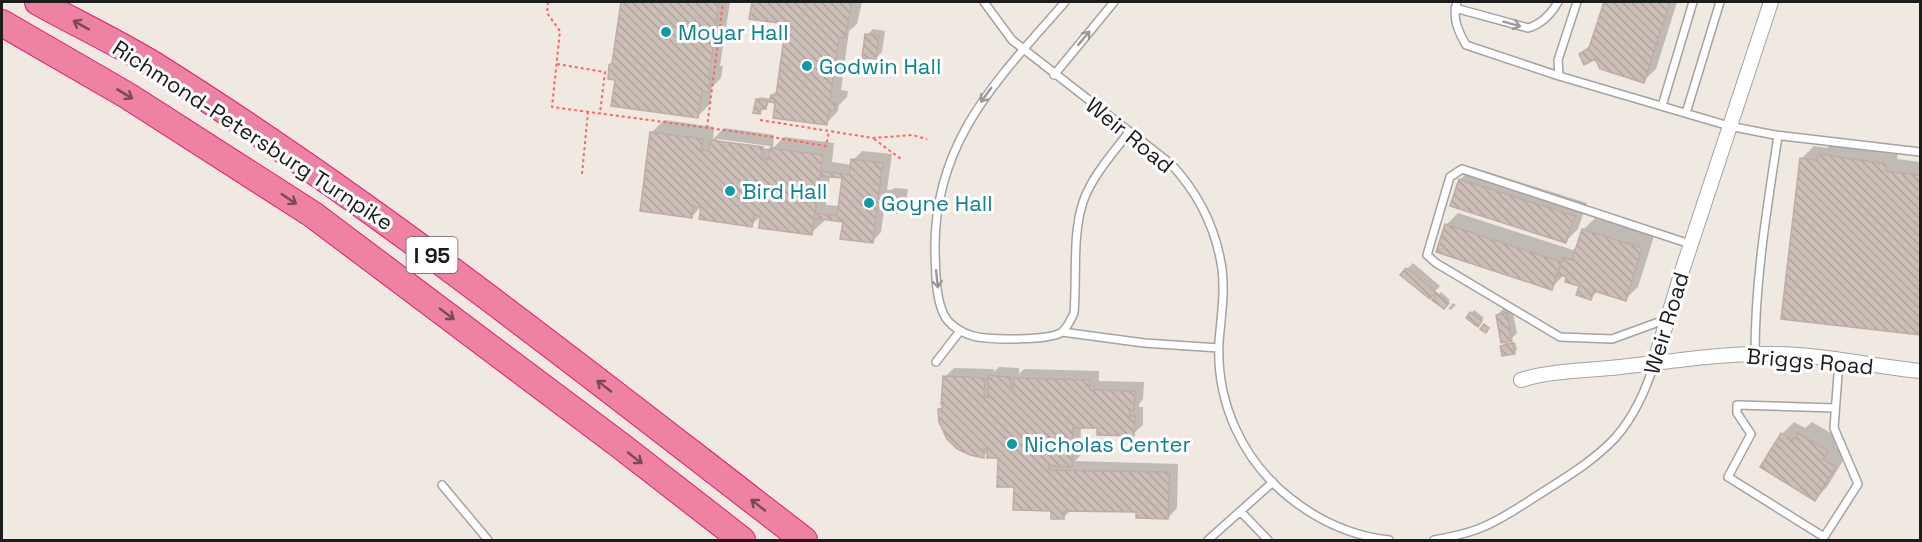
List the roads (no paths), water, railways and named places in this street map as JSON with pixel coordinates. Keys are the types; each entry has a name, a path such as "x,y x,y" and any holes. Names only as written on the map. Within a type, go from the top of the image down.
{"highway":[{"name":"Richmond-Petersburg Turnpike","path":"38,2 151,64 339,188 435,257 804,540"},
{"name":"Richmond-Petersburg Turnpike","path":"2,23 147,107 312,214 603,432 742,540"}],"street":[{"name":"Weir Road","path":"1654,364 1690,244 1771,2"},
{"name":"Briggs Road","path":"1521,380 1556,372 1654,364 1726,354 1802,356 1920,371"}],"lane":[{"name":"Weir Road","path":"984,2 1005,33 1022,49 1171,164 1200,201 1210,221 1221,268 1223,294 1219,348 1222,390 1236,432 1256,464 1300,506 1323,521 1350,533 1389,540"},
{"path":"1065,2 998,78 976,110 960,136 944,180 937,220 936,273 939,300 945,316 960,331 982,338 1039,339 1052,337 1062,332 1070,323 1074,313 1078,229 1084,201 1096,177 1129,132"},
{"path":"1054,75 1114,2"},
{"path":"1558,2 1539,25 1528,28 1456,5 1457,29 1466,45 1559,76 1729,126 1778,136 1920,152"},
{"path":"1559,76 1558,60 1577,2"},
{"path":"1662,106 1693,2"},
{"path":"1686,113 1720,2"},
{"path":"1755,354 1755,319 1762,244 1778,136"},
{"path":"1668,319 1612,339 1560,337 1436,263 1427,255 1450,177 1462,169 1690,244"},
{"path":"936,362 960,331"},
{"path":"1062,332 1144,343 1219,348"},
{"path":"1835,408 1737,405 1737,413 1751,435 1728,477 1824,537 1858,484 1834,428 1839,361"},
{"name":"Weir Road","path":"1434,540 1456,536 1504,517 1587,464 1616,436 1631,416 1654,364"},
{"path":"1208,540 1273,482"},
{"path":"442,485 488,540"},
{"path":"1241,512 1268,540"}],"place":[{"name":"Moyar Hall","path":"666,32"},
{"name":"Godwin Hall","path":"807,66"},
{"name":"Bird Hall","path":"730,191"},
{"name":"Goyne Hall","path":"869,203"},
{"name":"Nicholas Center","path":"1012,444"}]}
